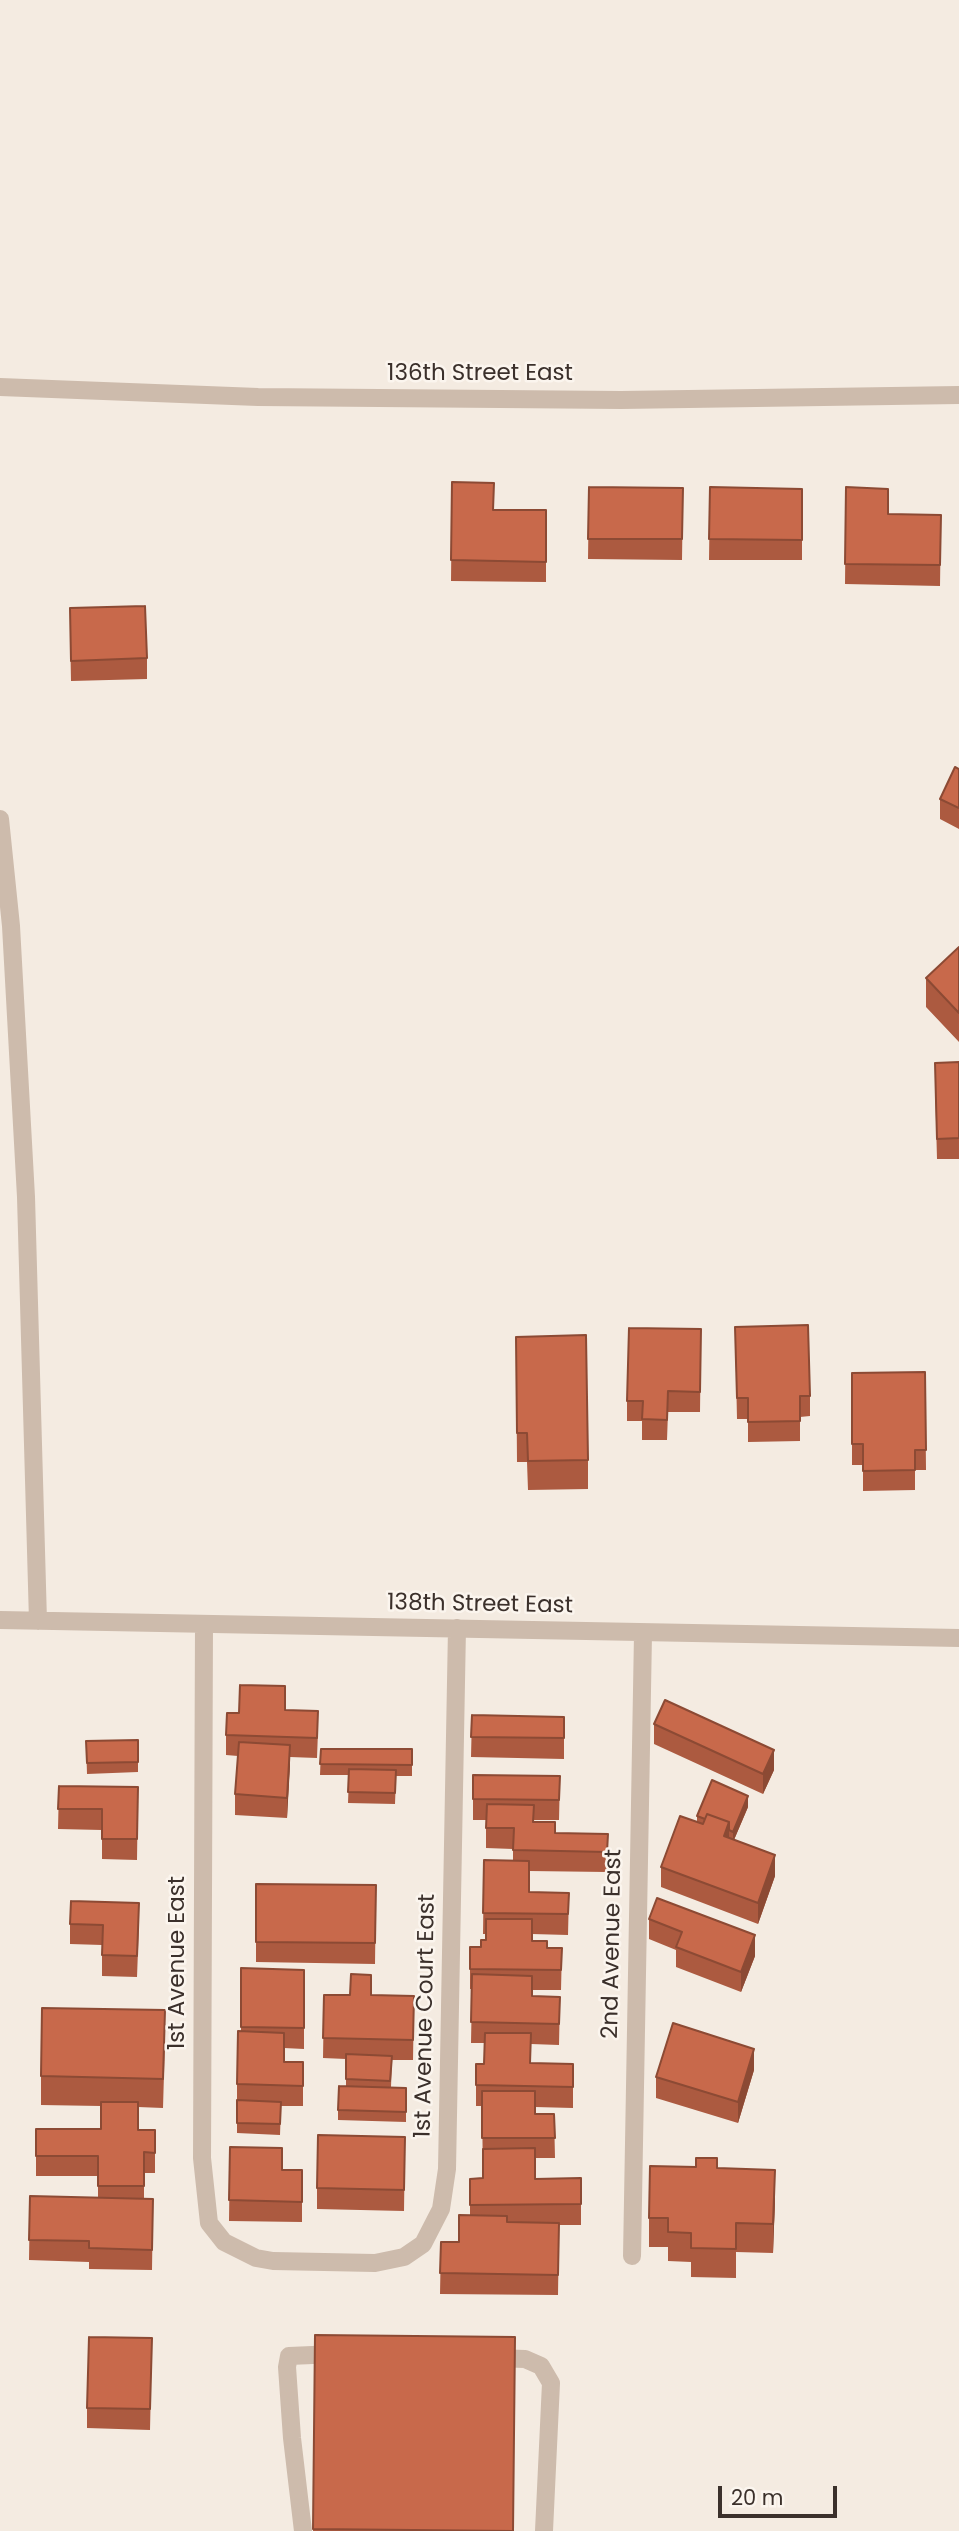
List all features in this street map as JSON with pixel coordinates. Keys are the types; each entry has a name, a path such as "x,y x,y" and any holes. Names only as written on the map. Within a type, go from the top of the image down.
{"street":[{"name":"136th Street East","path":"0,387 272,397 621,400 959,395"},
{"path":"0,819 6,951 26,1197 38,1621"},
{"name":"138th Street East","path":"0,1620 959,1638"},
{"name":"1st Avenue East","path":"204,1625 203,2189 209,2223 215,2233 233,2248 273,2261"},
{"name":"1st Avenue Court East","path":"273,2261 390,2262 423,2244 441,2209 449,2143 457,1629"},
{"name":"2nd Avenue East","path":"632,2256 643,1634"},
{"path":"303,2531 290,2415 287,2367 289,2356 351,2355"},
{"path":"472,2357 526,2359 541,2366 551,2383 544,2531"}],"building":[{"path":"452,482 494,483 493,510 546,510 546,562 451,560"},
{"path":"589,487 683,488 682,539 588,539"},
{"path":"710,487 802,489 802,540 709,539"},
{"path":"846,487 888,489 888,514 941,515 940,565 845,564"},
{"path":"145,606 147,658 71,661 70,608"},
{"path":"955,767 959,769 959,808 940,799"},
{"path":"959,947 959,1013 926,978"},
{"path":"959,1062 959,1138 937,1139 935,1063"},
{"path":"808,1325 810,1396 800,1396 800,1421 748,1422 748,1398 737,1398 735,1327"},
{"path":"629,1328 701,1329 700,1392 668,1391 667,1420 642,1419 643,1401 627,1401"},
{"path":"586,1335 588,1460 528,1461 527,1433 517,1433 516,1337"},
{"path":"925,1372 926,1450 915,1450 915,1470 863,1471 863,1444 852,1444 852,1373"},
{"path":"240,1685 285,1686 285,1710 318,1711 317,1738 226,1735 227,1713 239,1713"},
{"path":"665,1700 774,1750 763,1774 654,1724"},
{"path":"472,1715 564,1717 564,1738 471,1737"},
{"path":"138,1740 138,1762 87,1763 86,1741"},
{"path":"239,1742 290,1745 287,1798 235,1794"},
{"path":"321,1749 412,1749 412,1765 320,1764"},
{"path":"349,1769 396,1770 395,1793 348,1792"},
{"path":"473,1775 560,1776 559,1800 473,1799"},
{"path":"712,1780 748,1796 733,1832 729,1830 729,1822 707,1814 705,1819 697,1816"},
{"path":"59,1786 138,1787 137,1839 102,1839 102,1809 58,1809"},
{"path":"487,1804 534,1805 533,1822 555,1822 555,1833 608,1834 607,1852 513,1850 514,1828 486,1828"},
{"path":"707,1814 729,1822 724,1836 775,1855 758,1903 661,1867 680,1816 703,1824"},
{"path":"484,1860 529,1861 529,1892 569,1893 568,1914 483,1913"},
{"path":"256,1884 376,1885 375,1943 256,1942"},
{"path":"657,1898 755,1935 741,1972 676,1947 682,1932 649,1919"},
{"path":"71,1901 139,1903 137,1956 102,1955 103,1925 70,1924"},
{"path":"486,1919 532,1919 532,1941 547,1941 547,1948 562,1948 561,1970 470,1969 470,1947 481,1947 481,1940 486,1940"},
{"path":"241,1968 304,1970 304,2028 241,2027"},
{"path":"351,1974 371,1975 371,1995 414,1996 413,2040 323,2038 324,1995 350,1995"},
{"path":"472,1974 532,1976 532,1996 560,1997 559,2024 471,2022"},
{"path":"42,2008 165,2010 163,2079 41,2076"},
{"path":"673,2023 754,2049 738,2102 656,2077"},
{"path":"238,2031 284,2033 284,2062 303,2062 303,2086 237,2084"},
{"path":"485,2033 531,2033 530,2063 573,2064 573,2087 476,2085 476,2064 484,2064"},
{"path":"346,2054 392,2056 390,2081 346,2079"},
{"path":"339,2086 406,2088 406,2112 338,2110"},
{"path":"482,2091 535,2091 535,2114 554,2114 555,2138 482,2138"},
{"path":"237,2100 281,2102 280,2124 237,2123"},
{"path":"101,2102 138,2102 138,2130 155,2130 155,2153 144,2152 144,2186 98,2186 98,2156 36,2156 36,2129 101,2129"},
{"path":"318,2135 405,2137 404,2190 317,2188"},
{"path":"230,2147 282,2148 282,2170 302,2170 302,2202 229,2200"},
{"path":"535,2148 535,2179 581,2178 581,2204 470,2205 470,2179 483,2178 483,2149"},
{"path":"696,2158 717,2158 717,2168 775,2170 773,2224 736,2223 736,2249 691,2248 691,2233 668,2232 668,2218 649,2218 650,2166 696,2167"},
{"path":"30,2196 153,2199 152,2250 89,2248 89,2241 29,2240"},
{"path":"459,2215 507,2216 507,2222 559,2223 558,2275 440,2273 441,2242 459,2242"},
{"path":"315,2335 515,2337 513,2531 313,2529"},
{"path":"89,2337 152,2338 150,2409 87,2408"}]}
